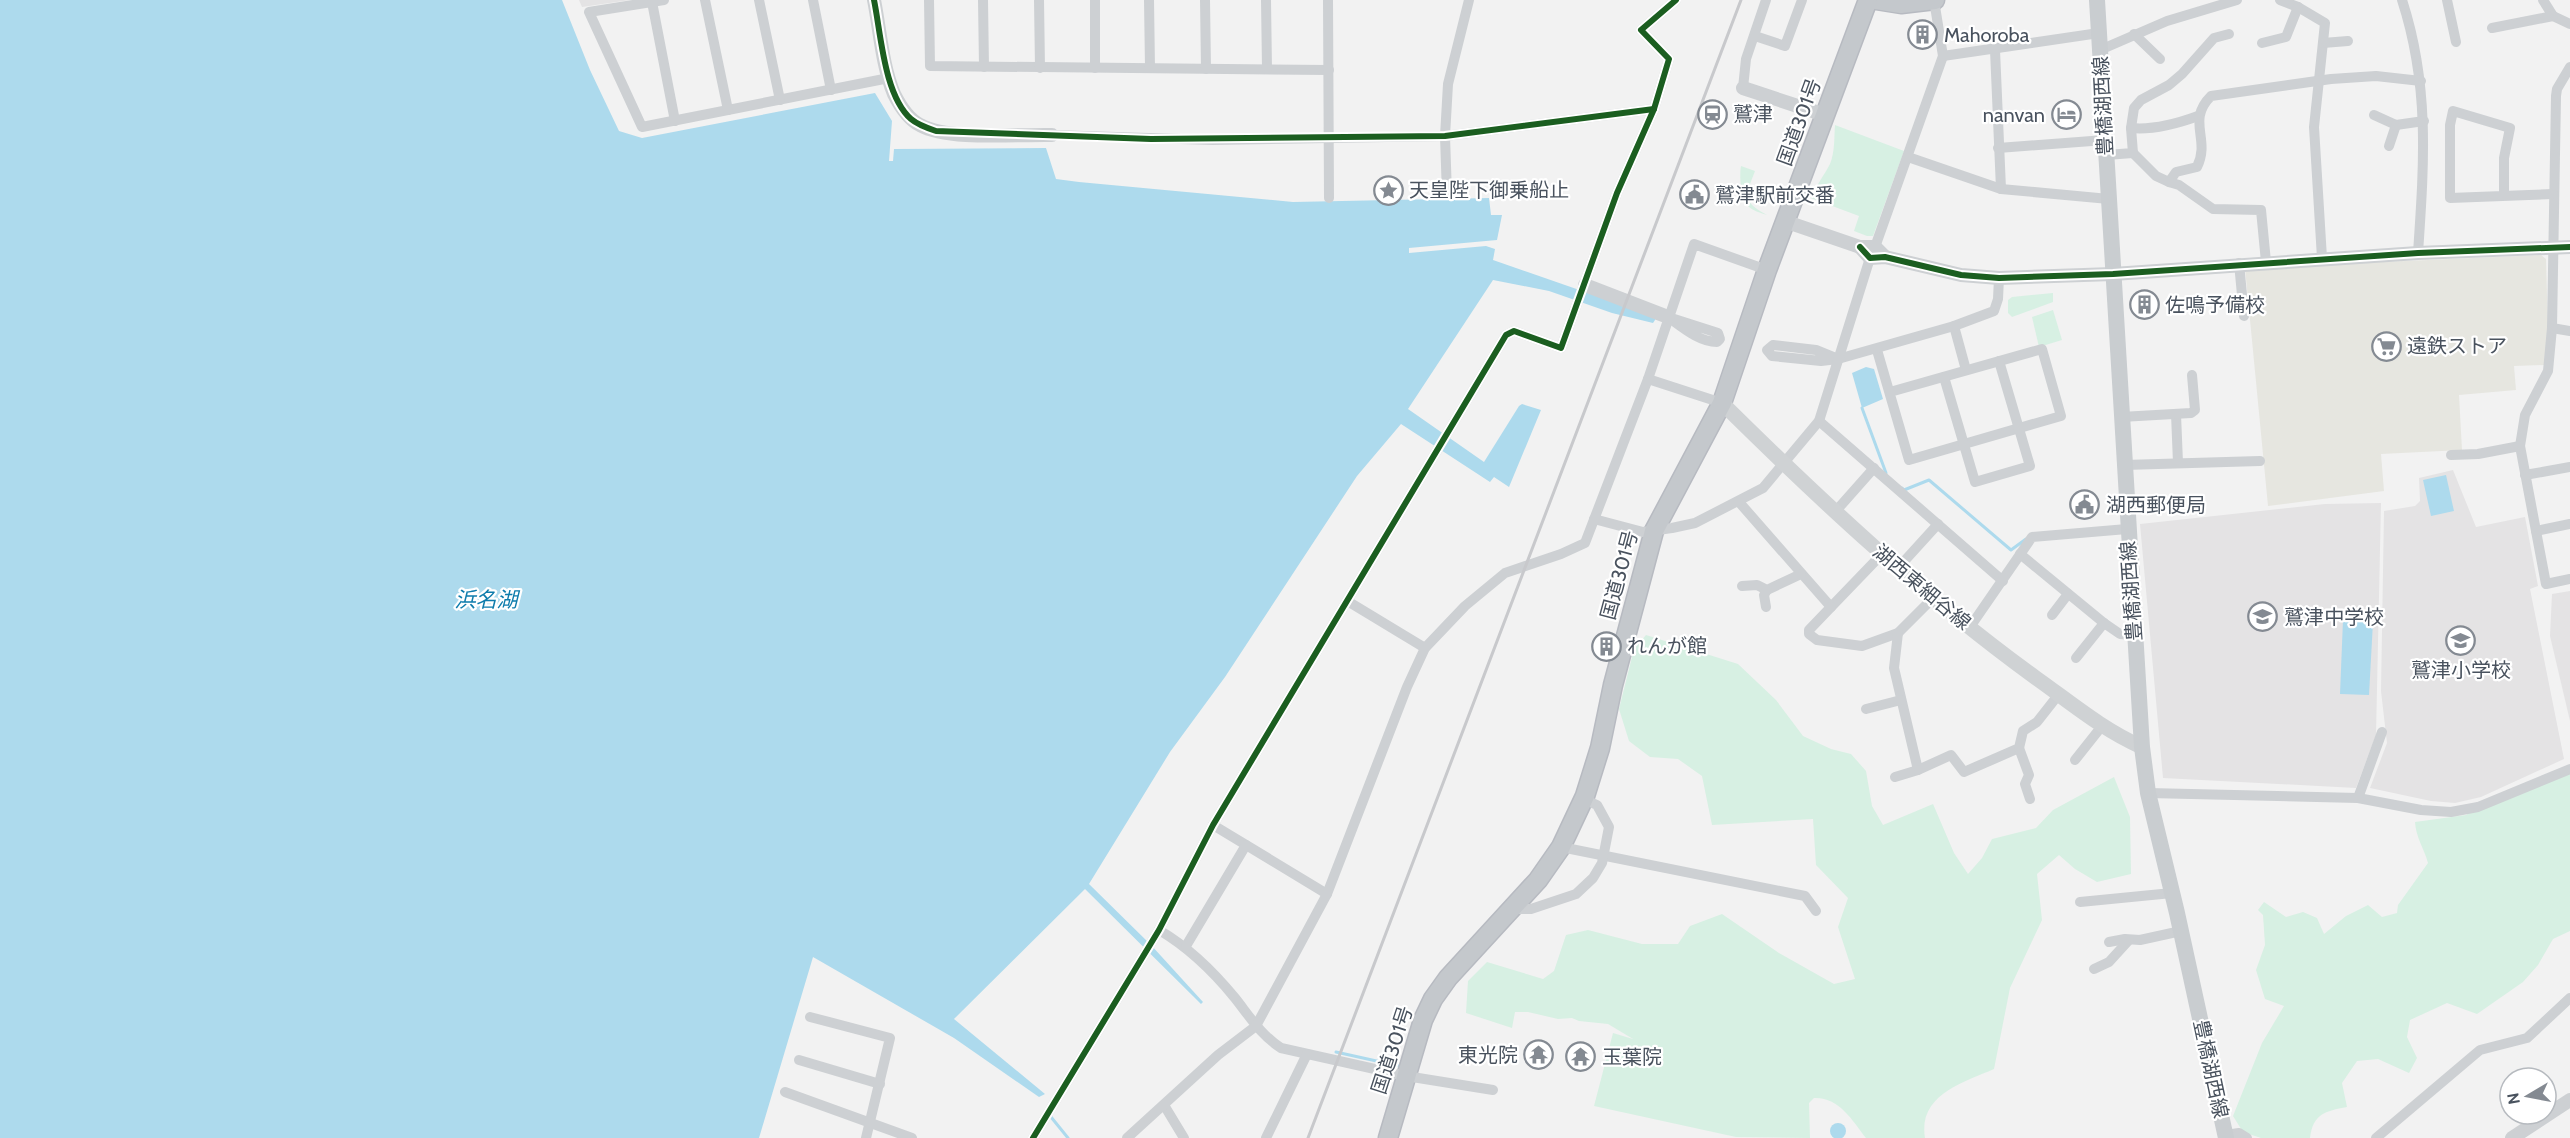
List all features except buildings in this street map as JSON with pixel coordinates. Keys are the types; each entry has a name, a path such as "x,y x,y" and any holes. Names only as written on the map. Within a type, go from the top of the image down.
{"highway":[{"name":"国道301号","path":"1388,1138 1423,1020 1433,999 1448,978 1538,880 1561,847 1583,799 1600,748 1613,685 1654,531 1722,403 1767,270 1787,222 1868,0"},
{"path":"1876,0 1900,4 1934,0"}],"main road":[{"name":"豊橋湖西線","path":"2097,0 2127,529 2142,747 2148,793 2181,931 2225,1136"},
{"name":"湖西東細谷線","path":"1722,403 1835,512 1932,599 2102,726 2142,747"}],"street":[{"path":"664,0 589,12 642,127 889,78"},
{"path":"705,0 728,110"},
{"path":"759,0 780,100"},
{"path":"813,0 831,90"},
{"path":"874,0 889,78 895,95 909,117 920,125 936,131 1151,139 1445,136 1654,109"},
{"path":"929,0 930,66 1329,70"},
{"path":"983,0 984,67"},
{"path":"1039,0 1040,68"},
{"path":"1095,0 1095,68"},
{"path":"1149,0 1150,68"},
{"path":"1205,0 1206,69"},
{"path":"1266,0 1267,69"},
{"path":"1328,0 1329,198"},
{"path":"1447,195 1445,136 1448,84 1469,0"},
{"path":"1032,1138 1159,930 1213,825 1349,602 1506,335 1514,331 1561,348 1617,193 1654,109 1669,59 1641,30 1676,0"},
{"path":"1766,0 1746,59 1743,88 1825,115"},
{"path":"1755,36 1785,46 1802,0"},
{"path":"1594,519 1643,532 1695,523 1763,488 1819,421 1872,253 1943,56 1934,0"},
{"path":"1943,56 2099,42 2134,34 2167,21 2237,0"},
{"path":"2280,0 2325,22 2314,127 2322,258"},
{"path":"2402,0 2417,56 2424,121 2418,253"},
{"path":"2447,0 2456,42"},
{"path":"2543,0 2553,16 2570,24"},
{"path":"652,2 675,121"},
{"path":"2262,43 2286,37 2298,7"},
{"path":"2492,28 2553,16"},
{"path":"2134,34 2160,59"},
{"path":"2133,153 2131,128 2134,108 2141,100 2169,85 2214,38 2229,34"},
{"path":"2323,43 2348,41"},
{"path":"1995,50 2001,189"},
{"path":"2570,67 2556,92 2552,328 2548,371 2525,415 2520,446 2546,584 2570,579"},
{"path":"2169,182 2176,172 2197,167 2203,155 2198,116 2203,104 2211,96 2331,79 2376,76 2421,81"},
{"path":"2504,196 2504,158 2510,128 2453,111 2450,125 2450,198 2504,196 2553,194"},
{"path":"2374,115 2396,125 2424,121"},
{"path":"2131,128 2149,127 2198,116"},
{"path":"2389,146 2396,125"},
{"path":"1998,148 2105,148 2133,153 2156,176 2179,185 2213,209 2262,210 2266,262"},
{"path":"1908,157 2001,189 2109,200"},
{"path":"1787,222 1886,257 1961,275 1999,278 2113,274 2322,258 2570,247"},
{"path":"1127,1138 1227,1048 1256,1026 1327,894 1407,687 1425,648 1465,606 1505,573 1561,554 1585,543 1648,379 1694,244 1767,270"},
{"path":"2239,264 2244,316"},
{"path":"1838,360 1816,350 1773,345 1769,346 1767,351 1772,356 1838,360 1954,326 1994,310 1998,299 1999,278"},
{"path":"1585,285 1668,317"},
{"path":"1954,326 1966,370"},
{"path":"2552,328 2570,331"},
{"path":"1876,350 1909,460 2061,416 2042,349 1890,392"},
{"path":"1944,377 1975,482 2030,466 1999,361"},
{"path":"2121,417 2191,413 2195,410 2192,375"},
{"path":"1648,379 1722,403"},
{"path":"2176,414 2178,463"},
{"path":"1819,421 2003,581"},
{"path":"2451,455 2478,454 2520,446"},
{"path":"2124,465 2260,461"},
{"path":"2524,475 2570,467"},
{"path":"1835,512 1874,468"},
{"path":"1739,502 1831,607"},
{"path":"1898,568 1938,524"},
{"path":"2536,531 2570,524"},
{"path":"1970,627 2035,535 2127,529"},
{"path":"1882,554 1809,630 1809,634 1817,640 1862,646 1898,633 1932,599"},
{"path":"2020,554 2104,623 2123,635 2134,635"},
{"path":"1766,608 1764,596 1767,590 1801,574"},
{"path":"1742,586 1757,585 1767,590"},
{"path":"2052,615 2068,594"},
{"path":"1349,602 1425,648"},
{"path":"2076,658 2104,623"},
{"path":"1898,633 1894,668 1918,770"},
{"path":"2030,799 2025,784 2029,775 2019,748 2023,731 2037,722 2059,694"},
{"path":"1866,709 1901,700"},
{"path":"2075,760 2102,726"},
{"path":"2358,798 2382,732"},
{"path":"1895,777 1918,770 1951,755 1964,772 2019,748"},
{"path":"2148,793 2358,798 2421,810 2451,812 2478,807 2570,769"},
{"path":"1513,909 1531,909 1576,894 1593,878 1602,863 1609,828 1597,805 1583,799"},
{"path":"1213,825 1327,894"},
{"path":"1186,946 1246,845"},
{"path":"1561,847 1604,856 1723,874 1805,896 1816,911"},
{"path":"2080,902 2172,893"},
{"path":"1159,930 1186,946 1234,997 1265,1038 1281,1048 1406,1076 1493,1090"},
{"path":"2109,942 2140,940 2181,931"},
{"path":"2094,969 2109,962 2129,940"},
{"path":"2376,1138 2480,1050 2527,1038 2570,998"},
{"path":"810,1017 890,1038 866,1138"},
{"path":"1266,1138 1307,1054"},
{"path":"799,1060 880,1084"},
{"path":"785,1092 871,1121 912,1138"},
{"path":"2512,1138 2570,1100"},
{"path":"1164,1105 1184,1138"},
{"path":"2225,1136 2239,1133 2247,1138"}],"shaded area":[{"path":"579,0 630,0 582,7"},
{"path":"2541,255 2546,259 2548,331 2544,365 2514,366 2516,390 2459,395 2462,450 2381,454 2384,491 2268,506 2245,268"},
{"name":"鷲津小学校","path":"2453,470 2476,527 2525,517 2538,586 2530,589 2564,759 2481,797 2455,803 2431,801 2370,788 2387,743 2381,691 2384,511 2415,506 2420,501 2419,478"},
{"name":"鷲津中学校","path":"2381,503 2376,735 2356,788 2163,778 2140,524 2325,504"},
{"path":"2570,591 2570,721 2550,636 2552,594"}],"green space":[{"path":"1835,125 1904,151 1873,236 1854,231 1859,216 1811,198 1832,159"},
{"path":"1741,166 1755,171 1748,198 1753,206 1767,215 1748,206 1741,187"},
{"path":"2053,293 2053,302 2012,317 2008,313 2008,300 2012,297"},
{"path":"2053,310 2062,340 2039,347 2032,317"},
{"path":"1646,635 1738,664 1776,700 1803,736 1831,749 1851,754 1866,771 1872,806 1883,825 1933,804 1954,853 1968,874 1982,858 1992,839 2036,828 2053,810 2114,777 2130,817 2131,874 2097,882 2075,869 2059,855 2037,874 2042,920 2010,988 1994,1069 1956,1086 1935,1101 1928,1111 1925,1138 1866,1138 1838,1105 1831,1101 1814,1098 1809,1103 1810,1138 1736,1137 1594,1106 1613,1033 1633,1039 1608,1024 1579,1021 1572,1018 1558,1019 1528,1012 1515,1012 1512,1028 1466,1013 1468,981 1487,962 1543,979 1554,971 1566,935 1588,930 1642,944 1678,944 1690,926 1722,914 1779,953 1834,984 1855,979 1838,927 1848,898 1816,865 1813,819 1712,825 1702,776 1678,759 1650,757 1629,741 1619,709 1634,649"},
{"path":"2570,769 2570,931 2553,939 2538,965 2523,982 2477,1014 2447,1003 2410,1020 2407,1037 2417,1058 2409,1073 2378,1059 2357,1061 2342,1083 2347,1107 2321,1115 2314,1124 2310,1138 2261,1138 2243,1132 2233,1116 2262,1043 2284,1006 2265,999 2256,970 2265,945 2263,915 2258,910 2264,902 2286,917 2303,912 2317,918 2324,934 2346,916 2368,905 2382,917 2397,913 2398,905 2428,863 2415,822 2466,815 2482,805"}],"water":[{"name":"浜名湖","path":"0,0 562,0 590,70 619,131 642,138 875,93 892,121 889,161 893,161 894,149 1046,148 1056,179 1079,182 1293,202 1489,198 1491,215 1502,215 1497,240 1409,248 1409,253 1486,246 1495,249 1493,260 1657,317 1653,323 1612,313 1549,291 1493,280 1408,409 1484,462 1519,406 1522,404 1541,410 1509,487 1494,477 1490,482 1401,424 1357,476 1225,677 1170,752 1089,884 1151,945 1203,1002 1201,1004 1085,889 954,1019 1045,1094 1039,1097 954,1038 813,957 759,1138 0,1138"},
{"path":"1866,367 1874,369 1883,399 1862,408 1852,373"},
{"path":"2446,475 2454,511 2431,516 2423,480"},
{"path":"2343,620 2373,622 2369,695 2340,694"},
{"path":"1838,1123 1844,1125 1846,1131 1844,1137 1838,1139 1832,1137 1830,1131 1832,1125"}],"waterway":[{"path":"1862,408 1886,473"},
{"path":"1902,488 1904,490 1929,480 2011,550 2026,539"},
{"path":"1336,1052 1399,1066"},
{"path":"1051,1117 1068,1138"}],"railway":[{"path":"1308,1138 1741,0"}],"cycle path":[{"path":"874,0 885,63 895,95 911,119 936,131 1151,139 1445,136 1654,109"},
{"path":"1033,1138 1159,930 1213,825 1506,335 1514,331 1561,348 1617,193 1654,109 1669,59 1641,30 1676,0"},
{"path":"1860,247 1870,258 1885,257 1961,275 1999,278 2113,274 2418,253 2570,247"}],"place":[{"name":"Mahoroba","path":"1923,35"},
{"name":"鷲津","path":"1712,114"},
{"name":"nanvan","path":"2066,115"},
{"name":"天皇陛下御乗船止","path":"1388,190"},
{"name":"鷲津駅前交番","path":"1694,195"},
{"name":"佐鳴予備校","path":"2144,305"},
{"name":"遠鉄ストア","path":"2386,346"},
{"name":"湖西郵便局","path":"2085,505"},
{"name":"鷲津中学校","path":"2263,617"},
{"name":"鷲津小学校","path":"2461,640"},
{"name":"れんが館","path":"1606,646"},
{"name":"東光院","path":"1539,1055"},
{"name":"玉葉院","path":"1581,1057"}]}
